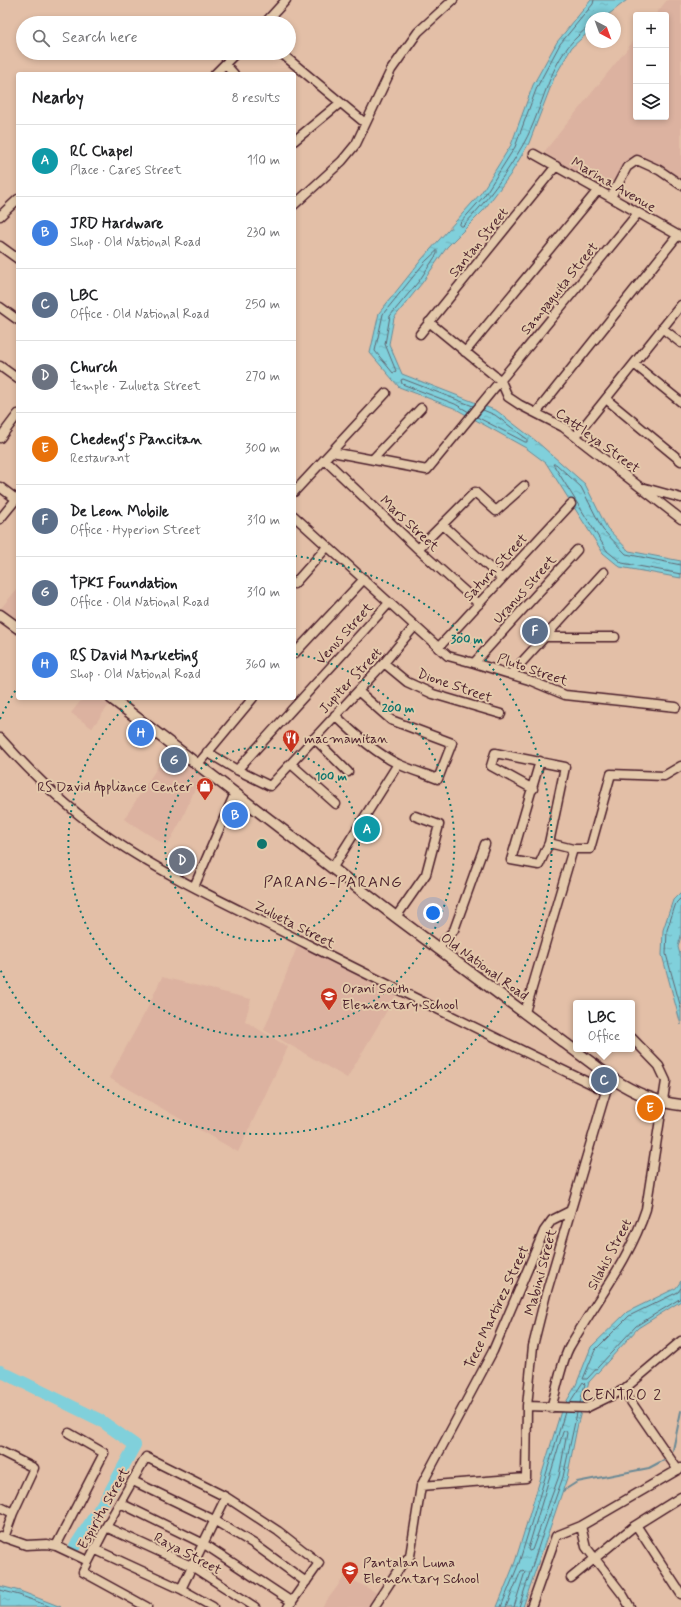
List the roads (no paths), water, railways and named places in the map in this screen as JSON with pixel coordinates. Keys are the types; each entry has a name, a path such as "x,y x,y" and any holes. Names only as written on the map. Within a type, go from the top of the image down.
{"main road":[{"path":"0,615 16,627"},
{"name":"Old National Road","path":"114,700 333,867 396,917 573,1049"},
{"name":"Old National Road","path":"578,1052 613,1079 643,1097 661,1103 681,1105"}],"street":[{"path":"271,16 286,0"},
{"path":"296,203 342,161 356,144 391,70 418,32 453,0"},
{"path":"217,72 229,60"},
{"path":"289,60 340,104 365,123"},
{"path":"225,64 232,72"},
{"path":"296,137 340,104"},
{"name":"Marina Avenue","path":"534,154 679,236"},
{"path":"611,197 627,167 637,160 659,170 681,185"},
{"name":"Santan Street","path":"420,334 556,166"},
{"path":"465,352 598,190"},
{"path":"0,216 16,202"},
{"name":"Sampaguita Street","path":"373,459 427,470 638,213"},
{"path":"536,413 679,236"},
{"path":"0,246 16,258"},
{"path":"576,436 681,305"},
{"path":"0,307 16,319"},
{"name":"Cattleya Street","path":"429,322 501,381 508,397 520,405 563,426 681,519"},
{"path":"662,328 681,343"},
{"path":"634,364 681,402"},
{"path":"0,366 16,378"},
{"path":"296,490 386,393"},
{"path":"606,399 681,461"},
{"path":"332,452 373,459 421,408"},
{"path":"2,432 16,416"},
{"name":"Mars Street","path":"325,460 418,549 479,604"},
{"path":"418,549 475,492 496,511 524,486"},
{"path":"0,487 16,497"},
{"path":"641,487 681,498"},
{"path":"0,519 16,499"},
{"name":"Saturn Street","path":"438,648 501,578 571,504"},
{"name":"Pluto Street","path":"296,518 448,656 512,674 565,695 676,707"},
{"path":"443,524 501,578"},
{"path":"296,582 327,547"},
{"name":"Uranus Street","path":"474,663 577,550"},
{"path":"512,674 604,572"},
{"path":"296,652 364,579"},
{"name":"Venus Street","path":"237,770 389,603"},
{"name":"Jupiter Street","path":"237,770 270,786 384,663 415,626"},
{"path":"545,637 615,637"},
{"name":"Dione Street","path":"384,663 406,682 433,694 501,714"},
{"path":"335,715 357,737 398,764 438,779 452,743 391,720 358,691"},
{"path":"198,764 251,700"},
{"name":"Zulueta Street","path":"0,738 29,771 71,808 109,838 164,872 427,1005 606,1091"},
{"path":"314,738 348,772"},
{"path":"207,752 237,770"},
{"path":"533,789 491,766 495,753 540,761 565,767 549,843 539,865 511,860 533,789 540,761"},
{"path":"291,764 336,804"},
{"path":"333,867 398,764"},
{"path":"549,843 573,849 590,849 611,774 664,776 681,766"},
{"path":"194,887 235,793"},
{"path":"396,917 426,874 439,825 415,816"},
{"path":"438,948 454,930 485,844"},
{"path":"525,1012 573,849"},
{"name":"Silahis Street","path":"551,1408 569,1347 604,1295 640,1227 646,1209 661,1103 666,1081 663,1072 635,1041"},
{"name":"Mabini Street","path":"421,1486 526,1478 527,1406 533,1346 570,1211 606,1091 613,1079"},
{"name":"Trece Martirez Street","path":"374,1607 402,1564 410,1556 421,1486 493,1351 544,1231 552,1220 560,1214 570,1211"},
{"path":"527,1406 586,1408 624,1390 681,1341"},
{"path":"531,1607 556,1536 581,1526 679,1469 624,1390"},
{"path":"58,1547 104,1452 69,1433"},
{"path":"0,1451 34,1468 2,1537 26,1546 47,1544 58,1547 86,1560"},
{"name":"Espiritu Street","path":"147,1607 83,1572 86,1560 94,1549 146,1457 226,1497"},
{"path":"133,1481 214,1520 254,1544 306,1582"},
{"path":"120,1504 204,1544 290,1605 319,1563 278,1531 226,1497 214,1520 204,1544 193,1567 181,1589"},
{"path":"571,1578 636,1525 681,1497"},
{"path":"0,1507 12,1513"},
{"path":"636,1525 681,1594"},
{"path":"581,1526 586,1547 623,1595 630,1607"},
{"name":"Raya Street","path":"106,1527 193,1567 255,1607"},
{"path":"94,1549 181,1589 213,1607"}],"water":[{"path":"591,0 627,0 612,12 585,12 585,35 572,47 554,78 529,143 510,175 483,211 447,247 422,283 394,318 389,344 402,374 497,411 536,441 585,484 607,528 629,551 681,561 681,578 620,567 603,553 546,463 526,448 454,408 399,387 370,353 379,313 422,259 481,193 511,145 533,85 557,42"},
{"path":"681,892 681,936 678,947 681,958 681,1025 662,955 663,930 673,900"},
{"path":"681,1281 681,1301 638,1328 589,1382 578,1423 567,1478 523,1607 497,1607 515,1562 561,1411 576,1385 591,1347 627,1312 676,1288"},
{"path":"0,1586 20,1591 61,1607 0,1607"}],"waterway":[{"path":"0,1371 100,1420 135,1445 108,1495 75,1546"},
{"path":"673,1450 681,1411"},
{"path":"563,1491 577,1482 649,1468 664,1460"}],"place":[{"name":"De Leon Mobile","path":"535,631"},
{"name":"RS David Marketing","path":"141,733"},
{"name":"macmamitan","path":"291,753"},
{"name":"TPKI Foundation","path":"174,760"},
{"name":"RS David Appliance Center","path":"205,801"},
{"name":"JRD Hardware","path":"235,815"},
{"name":"RC Chapel","path":"367,829"},
{"name":"Church","path":"182,861"},
{"name":"Orani South Elementary School","path":"329,1011"},
{"name":"LBC","path":"604,1080"},
{"name":"Chedeng's Pancitan","path":"650,1108"},
{"name":"Pantalan Luma Elementary School","path":"350,1585"}],"district":[{"name":"PARANG-PARANG","path":"333,881"},
{"name":"CENTRO 2","path":"622,1394"}]}
